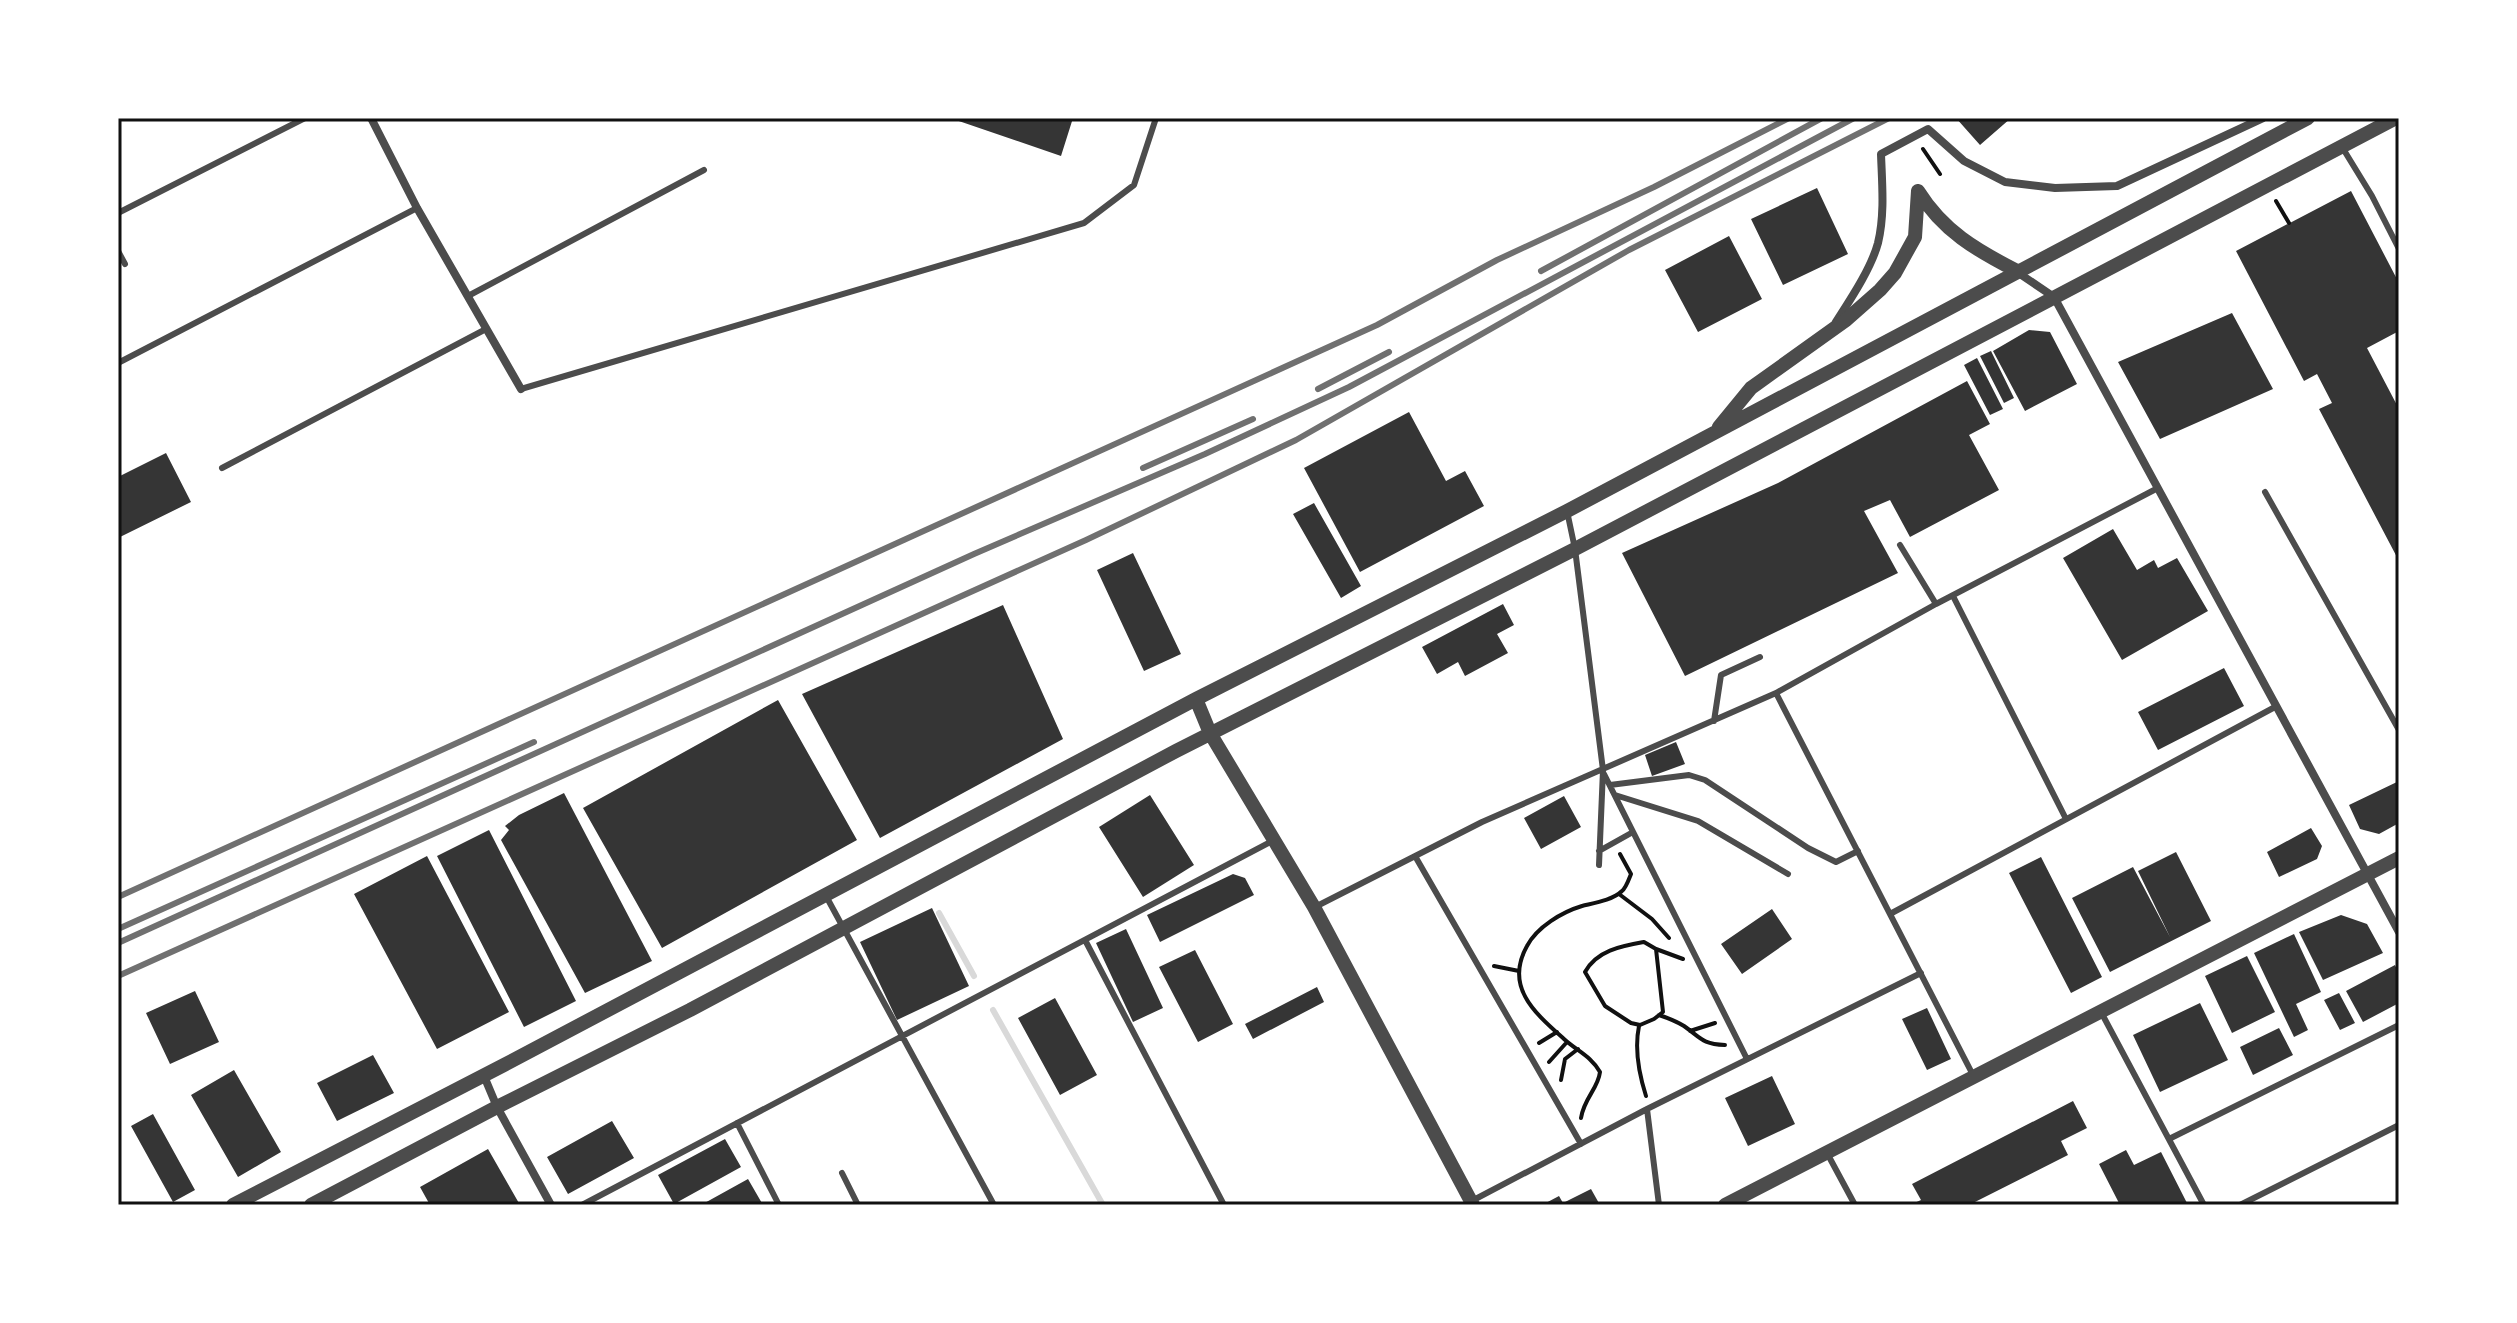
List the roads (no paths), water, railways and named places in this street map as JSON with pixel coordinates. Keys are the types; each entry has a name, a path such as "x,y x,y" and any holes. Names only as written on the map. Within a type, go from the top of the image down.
{"street":[{"path":"371,118 417,208 521,389"},
{"path":"1830,333 1878,245 1883,201 1881,154 1928,129 1964,161 2005,182 2055,188 2117,186 2263,118"},
{"path":"233,1205 484,1076 1196,699 1567,511 2308,118"},
{"path":"311,1205 844,929 1210,733 1575,549 2396,118"},
{"path":"1713,434 1751,388 1830,333 1895,273 1915,237 1918,191 1931,212 1954,234 2054,297 2399,932"},
{"path":"1196,699 1210,733 1314,907 1469,1204"},
{"path":"1725,1205 2399,858"},
{"path":"484,1076 497,1107 551,1205"}],"lane":[{"path":"118,213 305,118"},
{"path":"521,389 1084,223 1134,185 1156,118"},
{"path":"2342,146 2399,249"},
{"path":"468,296 704,170"},
{"path":"118,363 417,208"},
{"path":"118,251 125,264"},
{"path":"222,468 486,329"},
{"path":"1314,907 1482,822 1776,693 1936,604 2156,489"},
{"path":"2265,492 2399,730"},
{"path":"1567,511 1575,549 1603,770 1599,865"},
{"path":"1900,545 1936,604"},
{"path":"1953,596 2066,819"},
{"path":"1714,721 1721,675 1760,657"},
{"path":"1776,693 1974,1077"},
{"path":"1890,914 2275,707"},
{"path":"1603,770 1747,1059"},
{"path":"1610,785 1689,775 1705,780 1808,848 1836,862 1858,851"},
{"path":"1615,795 1698,821 1788,874"},
{"path":"1599,851 1633,832"},
{"path":"582,1205 1274,840"},
{"path":"1415,856 1581,1144"},
{"path":"826,896 994,1205"},
{"path":"1085,940 1224,1205"},
{"path":"1469,1204 1647,1109 1921,973"},
{"path":"2101,1012 2204,1205"},
{"path":"2169,1139 2399,1025"},
{"path":"1647,1109 1659,1205"},
{"path":"737,1123 779,1205"},
{"path":"2240,1205 2399,1125"},
{"path":"1827,1153 1855,1205"},
{"path":"842,1173 858,1205"}],"waterway":[{"path":"939,913 974,976"},
{"path":"993,1010 1103,1205"}],"railway":[{"path":"118,897 1377,325 1497,260 1654,187 1789,118"},
{"path":"1541,271 1822,118"},
{"path":"118,943 1349,387 1854,118"},
{"path":"118,976 1086,540 1296,440 1629,250 1889,118"},
{"path":"1318,389 1389,352"},
{"path":"1143,468 1253,419"},
{"path":"118,929 534,742"}]}
